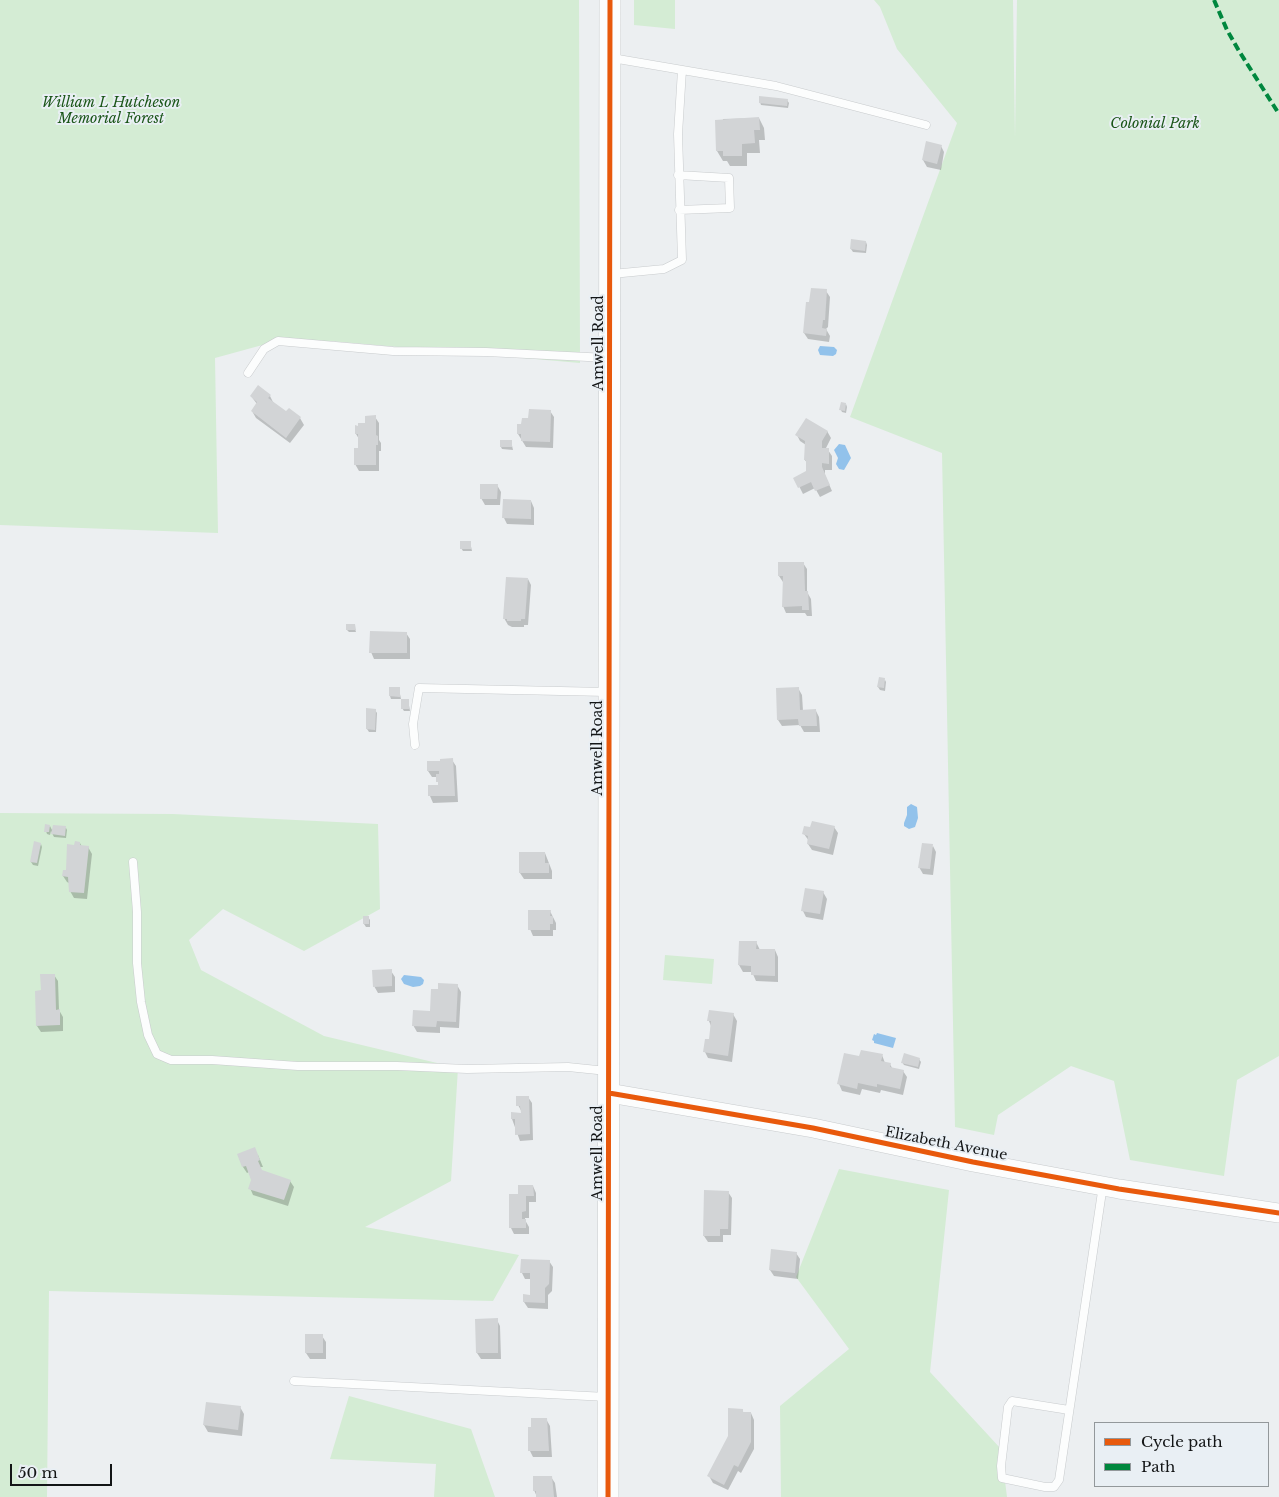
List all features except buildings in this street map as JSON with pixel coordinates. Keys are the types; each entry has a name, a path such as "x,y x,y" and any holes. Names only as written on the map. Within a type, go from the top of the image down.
{"main road":[{"name":"Amwell Road","path":"608,1497 610,0"}],"street":[{"name":"Elizabeth Avenue","path":"609,1093 813,1128 973,1162 1103,1186 1279,1214"}],"lane":[{"path":"610,58 776,86 926,125"},
{"path":"610,274 664,269 682,260 678,134 682,70"},
{"path":"678,175 729,178 730,208 680,210"},
{"path":"248,373 264,349 278,341 393,351 486,352 610,358"},
{"path":"415,745 413,724 419,688 609,692"},
{"path":"133,862 140,1002 148,1034 157,1054 171,1060 212,1060 298,1066 398,1066 467,1070 568,1067 609,1072"},
{"path":"1069,1410 1012,1401 1008,1408 1001,1466 1002,1478 1045,1487 1054,1487 1059,1480 1103,1186"},
{"path":"294,1381 609,1397"}],"green space":[{"name":"William L Hutcheson Memorial Forest","path":"0,0 579,0 580,363 330,341 277,341 215,358 218,533 0,525"},
{"path":"634,0 675,0 675,29 634,25"},
{"name":"Colonial Park","path":"874,0 1013,0 1015,138 1017,0 1279,0 1279,1056 1237,1080 1224,1176 1130,1160 1114,1081 1071,1066 998,1115 994,1135 955,1127 942,453 850,417 957,123 897,49 880,7"},
{"path":"0,813 173,814 378,824 380,909 304,951 223,909 189,940 201,970 324,1036 458,1068 451,1181 365,1227 519,1255 493,1301 49,1291 47,1497 0,1497"},
{"path":"665,955 714,959 712,984 663,980"},
{"path":"839,1169 949,1190 930,1372 1001,1449 1007,1497 781,1497 780,1406 849,1349 796,1277"},
{"path":"349,1396 471,1429 495,1497 434,1497 436,1464 330,1459"}],"water":[{"path":"820,346 834,347 837,350 836,354 833,356 820,355 818,350"},
{"path":"839,444 845,445 851,458 844,470 839,469 836,464 838,458 834,450"},
{"path":"911,804 917,807 918,818 915,827 909,829 904,826 904,823 907,807"},
{"path":"404,975 421,977 424,980 423,984 413,987 404,984 401,979"},
{"path":"877,1033 896,1038 893,1048 874,1043 872,1040 874,1034 876,1035"}],"marked path":[{"path":"1214,0 1227,30 1279,114"}],"cycle path":[{"path":"608,1497 610,0"},
{"path":"609,1093 813,1128 973,1162 1119,1189 1279,1213"}]}
